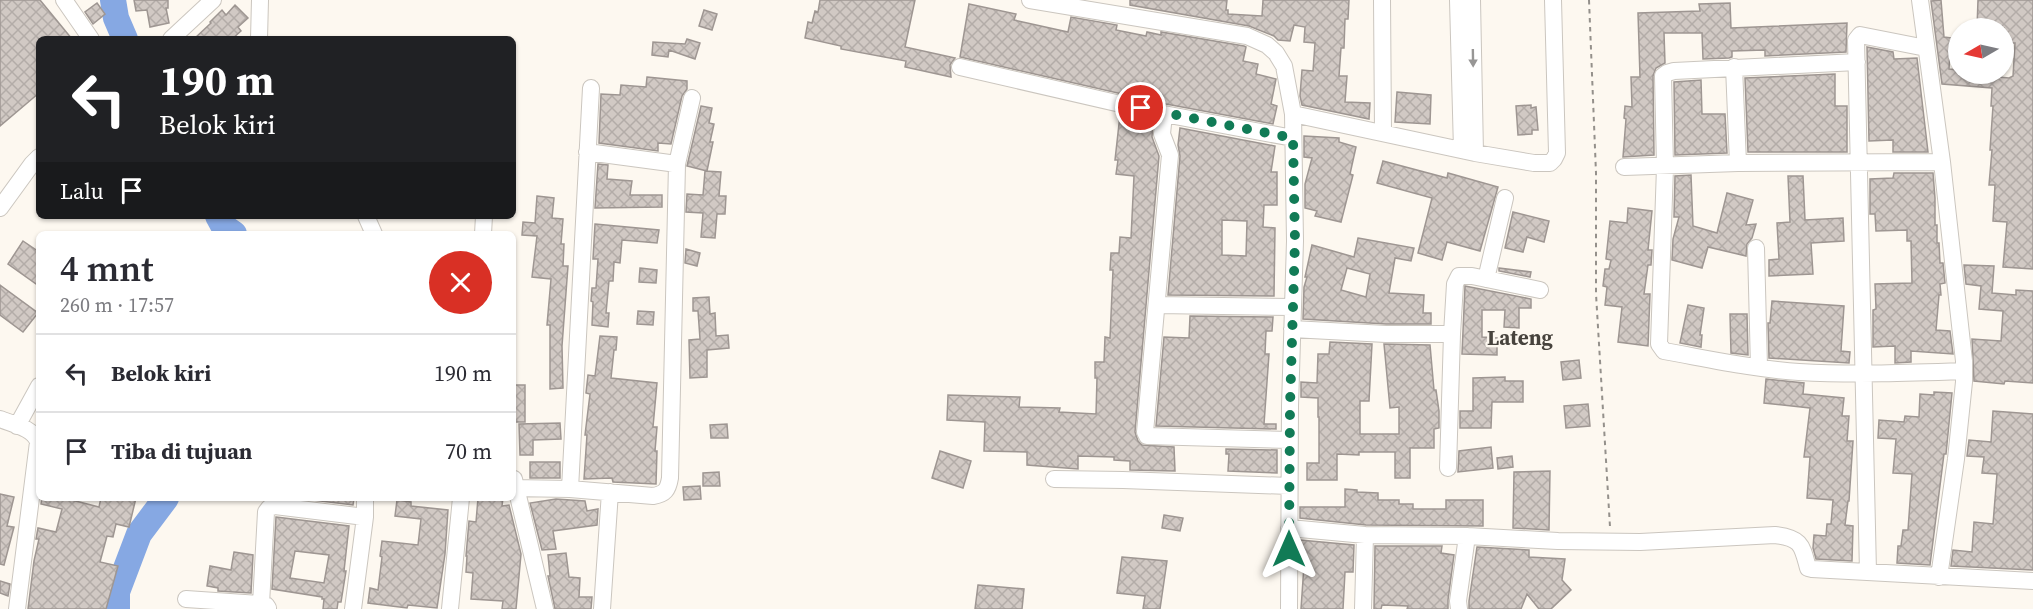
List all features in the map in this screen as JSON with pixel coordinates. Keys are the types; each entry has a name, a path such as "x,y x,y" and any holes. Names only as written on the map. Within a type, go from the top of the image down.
{"street":[{"path":"64,0 89,36"},
{"path":"174,36 213,0"},
{"path":"259,36 260,0"},
{"path":"1030,0 1247,36 1268,45 1284,66 1293,114 1295,241 1289,440 1289,609"},
{"path":"1382,0 1383,132"},
{"path":"1458,0 1469,152"},
{"path":"1469,152 1472,0"},
{"path":"1293,114 1469,152 1534,163 1550,163 1557,153 1553,0"},
{"path":"1920,0 1942,162 1964,371 1956,459 1939,577"},
{"path":"1868,572 1856,40 1860,35 1926,48"},
{"path":"1857,62 1734,67 1671,72 1663,76 1665,167 1659,344 1664,351 1759,368 1798,372 1864,374 1964,371"},
{"path":"1734,67 1738,163"},
{"path":"960,68 1164,114 1293,138"},
{"path":"570,489 591,88"},
{"path":"516,484 652,496 662,495 668,488 677,164 692,98"},
{"path":"1164,114 1162,134 1170,155 1144,428 1147,436 1289,440"},
{"path":"587,152 677,164"},
{"path":"0,208 36,160"},
{"path":"1624,167 1738,163 1942,162"},
{"path":"1486,279 1504,198"},
{"path":"1756,248 1759,368"},
{"path":"1448,468 1456,279 1465,275 1540,290"},
{"path":"1157,305 1293,307"},
{"path":"1292,329 1386,334 1452,334"},
{"path":"17,426 36,391"},
{"path":"0,418 36,436"},
{"path":"17,609 36,462"},
{"path":"1054,479 1289,486"},
{"path":"516,492 545,609"},
{"path":"602,609 610,492"},
{"path":"352,609 365,501"},
{"path":"450,609 460,501"},
{"path":"186,599 265,606 266,512 269,508 275,506 364,517"},
{"path":"1289,528 1365,535 1467,536 1610,542 1782,536 1799,543 1806,554 1807,565 1810,569 2033,581"},
{"path":"1363,609 1365,535"},
{"path":"1460,609 1458,601 1467,536"}],"path":[{"path":"1589,0 1596,172 1596,294 1610,542"}],"building":[{"path":"0,0 40,0 70,36 36,36 36,96 0,126"},
{"path":"134,0 168,0 168,8 166,8 169,23 150,27 147,10 136,11"},
{"path":"820,0 915,0 905,47 955,58 950,65 951,77 905,67 906,61 841,49 841,46 805,38 808,22 812,23 815,11 818,12"},
{"path":"1130,0 1227,0 1228,14 1262,16 1263,0 1349,0 1339,76 1347,76 1345,102 1370,103 1369,119 1302,105 1300,96 1302,70 1313,71 1315,43 1304,42 1305,27 1294,25 1290,41 1278,40 1274,36 1249,26 1130,5"},
{"path":"1941,0 1944,37 1948,38 1948,84 2014,84 2014,18 1977,18 1978,0 2033,0 2033,269 2003,267 2007,222 1993,221 1995,185 1989,185 1992,150 1990,150 1992,88 1942,84 1931,1"},
{"path":"97,3 105,14 93,24 85,12"},
{"path":"1730,3 1731,28 1847,23 1846,52 1765,56 1765,50 1732,51 1732,57 1729,58 1703,59 1702,33 1664,33 1665,63 1656,68 1653,76 1654,155 1623,157 1625,106 1632,107 1631,77 1640,77 1638,13 1700,11 1699,4"},
{"path":"969,4 1016,14 1014,20 1068,32 1071,17 1117,25 1116,30 1146,36 1147,32 1161,35 1161,32 1244,46 1246,47 1243,61 1258,64 1256,74 1276,79 1271,104 1277,106 1273,124 1166,104 960,57"},
{"path":"235,5 248,18 238,27 241,31 235,36 197,36 222,10 226,15"},
{"path":"704,10 717,14 712,30 699,26"},
{"path":"687,39 700,43 695,59 669,50 668,57 652,55 653,42 685,44"},
{"path":"1867,47 1893,52 1894,59 1917,58 1928,152 1893,152 1893,140 1869,141"},
{"path":"1835,74 1835,106 1847,106 1847,152 1748,152 1745,78"},
{"path":"647,77 687,81 687,89 682,96 671,144 658,143 658,151 599,143 601,94 620,95 621,85 646,87"},
{"path":"1701,80 1702,114 1725,114 1727,153 1675,155 1674,82"},
{"path":"1397,92 1431,95 1430,124 1395,122"},
{"path":"1531,105 1531,108 1536,107 1538,130 1532,130 1532,134 1518,135 1516,106"},
{"path":"701,106 712,108 709,123 714,124 707,171 687,166"},
{"path":"1120,115 1153,122 1152,137 1159,156 1135,432 1142,445 1174,447 1175,471 1130,470 1130,461 1114,460 1114,457 1078,456 1078,469 1027,465 1027,452 984,451 985,422 947,420 948,395 1020,397 1019,407 1060,408 1059,412 1096,414 1095,362 1104,362 1105,337 1110,338 1113,270 1110,270 1111,253 1119,253 1120,237 1131,238 1134,176 1116,174 1118,160 1115,160"},
{"path":"1180,128 1275,146 1271,172 1277,172 1277,205 1264,205 1263,227 1275,228 1274,296 1168,295 1180,156 1178,145","holes":["1222,220 1247,221 1246,256 1222,255"]},
{"path":"1304,136 1339,138 1339,142 1356,147 1350,174 1353,175 1341,222 1315,216 1317,211 1305,208 1305,184 1312,158 1304,157"},
{"path":"1383,161 1447,178 1448,173 1498,187 1480,251 1447,242 1442,260 1418,253 1432,198 1377,183"},
{"path":"598,164 608,165 607,179 632,181 630,195 662,195 662,207 595,208"},
{"path":"705,171 721,172 719,196 726,196 725,214 717,214 715,238 701,237 703,213 686,212 687,194 703,195"},
{"path":"1894,173 1933,173 1935,225 1937,225 1937,243 1939,243 1940,263 1943,263 1945,283 1940,284 1941,295 1939,295 1936,330 1950,331 1953,354 1911,351 1911,362 1895,363 1895,346 1873,347 1875,284 1912,283 1911,241 1907,241 1907,230 1876,231 1875,214 1870,214 1870,179 1893,178"},
{"path":"1691,175 1693,226 1717,233 1727,193 1753,200 1746,225 1756,224 1752,238 1747,244 1746,256 1708,247 1702,268 1672,260 1673,239 1679,217 1674,217 1675,176"},
{"path":"1788,176 1803,176 1805,220 1843,218 1844,241 1811,243 1813,274 1769,276 1769,260 1779,259 1777,223 1790,222"},
{"path":"537,196 554,198 552,218 563,219 561,244 564,244 563,266 568,266 562,346 563,388 550,389 550,325 547,325 551,279 532,277 537,236 522,235 523,222 535,223"},
{"path":"1628,208 1652,211 1648,250 1652,250 1651,265 1648,265 1644,294 1650,294 1648,346 1618,342 1622,307 1605,305 1607,287 1603,286 1605,269 1609,269 1611,260 1606,259 1610,221 1627,223"},
{"path":"1513,212 1549,221 1544,242 1527,237 1523,252 1505,248"},
{"path":"595,224 659,230 657,243 622,240 620,263 614,262 613,281 609,281 606,313 609,313 608,327 592,325 592,288 596,288 598,259 593,259"},
{"path":"1358,238 1414,248 1411,261 1395,258 1389,293 1424,295 1423,313 1431,313 1431,324 1303,319 1304,287 1307,277 1305,277 1312,245 1354,257","holes":["1347,268 1370,274 1366,297 1341,290"]},
{"path":"23,241 36,250 36,284 8,264"},
{"path":"686,249 700,253 697,266 685,263"},
{"path":"1964,265 1994,266 1992,293 2016,295 2016,290 2033,291 2033,383 2005,381 2004,384 1974,381 1972,339 2001,341 2003,311 1979,309 1981,286 1966,284"},
{"path":"640,268 657,270 656,283 639,282"},
{"path":"1499,268 1531,272 1530,277 1499,271"},
{"path":"0,285 36,312 36,316 23,332 0,315"},
{"path":"1465,286 1531,299 1531,308 1519,308 1519,328 1504,327 1505,310 1482,310 1482,337 1497,338 1497,355 1462,354"},
{"path":"709,297 710,314 715,313 716,336 728,335 729,348 707,350 707,377 690,378 689,340 700,339 698,311 693,311 693,298"},
{"path":"1772,301 1844,306 1841,351 1850,352 1849,363 1769,358 1768,323 1770,323"},
{"path":"1688,305 1704,308 1700,335 1702,335 1701,347 1680,343"},
{"path":"638,311 654,312 653,325 637,324"},
{"path":"1730,314 1747,314 1748,355 1731,353"},
{"path":"1190,316 1273,317 1272,331 1266,331 1265,354 1269,354 1264,424 1276,424 1276,429 1156,426 1164,337 1189,338"},
{"path":"600,336 617,337 611,378 657,383 653,427 657,427 656,484 613,482 612,478 584,479 587,435 585,435 590,394 586,393 588,375 595,376"},
{"path":"1330,342 1372,344 1369,401 1360,401 1360,434 1399,434 1399,407 1390,408 1384,344 1430,345 1434,390 1436,390 1439,411 1439,428 1434,429 1434,448 1410,448 1410,478 1395,478 1395,452 1359,452 1359,455 1337,454 1337,480 1307,480 1307,463 1319,463 1318,398 1301,397 1301,382 1317,383 1318,354 1329,354"},
{"path":"1579,360 1581,378 1563,380 1561,362"},
{"path":"1505,377 1505,381 1523,381 1523,402 1492,402 1491,428 1460,428 1460,411 1473,411 1473,378"},
{"path":"1766,379 1804,383 1803,394 1844,398 1842,416 1849,416 1847,441 1853,441 1845,525 1853,526 1852,561 1816,559 1813,548 1814,535 1826,536 1827,524 1831,524 1833,500 1807,498 1810,457 1804,457 1810,408 1764,403"},
{"path":"516,385 525,385 525,422 516,422"},
{"path":"1934,392 1952,393 1930,565 1897,563 1898,546 1901,546 1903,530 1908,530 1912,474 1893,473 1896,439 1878,438 1879,420 1904,422 1905,416 1919,417 1920,394 1934,395"},
{"path":"1588,404 1590,426 1566,428 1564,406"},
{"path":"1993,411 2033,414 2033,570 1951,566 1953,550 1972,552 1974,522 1993,524 1997,474 1982,473 1984,457 1967,456 1969,440 1991,442"},
{"path":"560,423 561,439 533,440 533,455 520,455 519,424"},
{"path":"727,424 728,438 711,438 710,425"},
{"path":"1491,447 1493,468 1458,472 1459,451"},
{"path":"1226,449 1277,450 1277,473 1228,471 1229,454 1226,454"},
{"path":"940,451 971,461 963,488 932,478"},
{"path":"1512,456 1513,467 1498,469 1497,458"},
{"path":"530,462 560,462 560,478 530,478"},
{"path":"1550,471 1549,530 1513,528 1514,472"},
{"path":"719,472 720,486 703,486 703,473"},
{"path":"700,486 701,499 684,500 683,487"},
{"path":"1345,489 1378,493 1378,500 1399,500 1399,504 1413,504 1413,509 1446,509 1446,500 1483,500 1483,526 1366,525 1300,518 1300,507 1345,507"},
{"path":"0,494 14,497 7,526 14,527 4,565 0,564"},
{"path":"556,499 585,501 587,511 598,509 597,525 553,531 556,549 542,550 530,503"},
{"path":"42,501 76,501 99,507 100,501 135,501 129,527 116,524 113,537 107,536 100,562 118,566 106,609 28,609 39,539 36,539 38,528 56,532 62,509 41,504"},
{"path":"320,501 354,501 353,505"},
{"path":"397,501 411,502 411,506 448,510 445,554 437,608 408,605 407,608 368,603 370,588 378,590 382,541 418,545 421,519 395,516"},
{"path":"478,501 503,501 502,506 509,505 521,554 516,609 502,609 503,601 471,599 473,573 466,572 466,556 469,521 476,522"},
{"path":"1164,515 1183,518 1180,531 1162,528"},
{"path":"276,517 349,526 344,571 346,571 341,602 338,602 337,609 323,609 324,599 322,597 272,589","holes":["295,551 329,555 324,583 290,578"]},
{"path":"1300,540 1354,545 1353,572 1345,572 1343,609 1301,609 1304,565 1300,564"},
{"path":"1375,546 1442,546 1441,553 1454,555 1448,609 1407,609 1408,606 1382,605 1381,609 1374,609"},
{"path":"1477,547 1529,550 1529,557 1565,559 1562,580 1571,590 1551,609 1539,609 1527,594 1521,609 1469,609"},
{"path":"234,552 253,555 251,593 218,591 218,588 207,586 210,566 231,570"},
{"path":"566,553 569,577 580,578 579,597 592,597 591,609 555,609 548,576 550,576 548,555"},
{"path":"1122,557 1167,561 1160,609 1143,609 1145,596 1117,593"},
{"path":"0,581 10,584 8,596 0,593"},
{"path":"978,585 1024,589 1022,609 975,609"}],"waterway":[{"path":"113,0 116,18 124,36"},
{"path":"220,219 224,227 230,231"},
{"path":"117,609 117,592 139,534 164,501"}],"district":[{"name":"Lateng","path":"1520,337"}],"route":[{"path":"1141,108 1293,138 1295,241 1289,549"}]}
